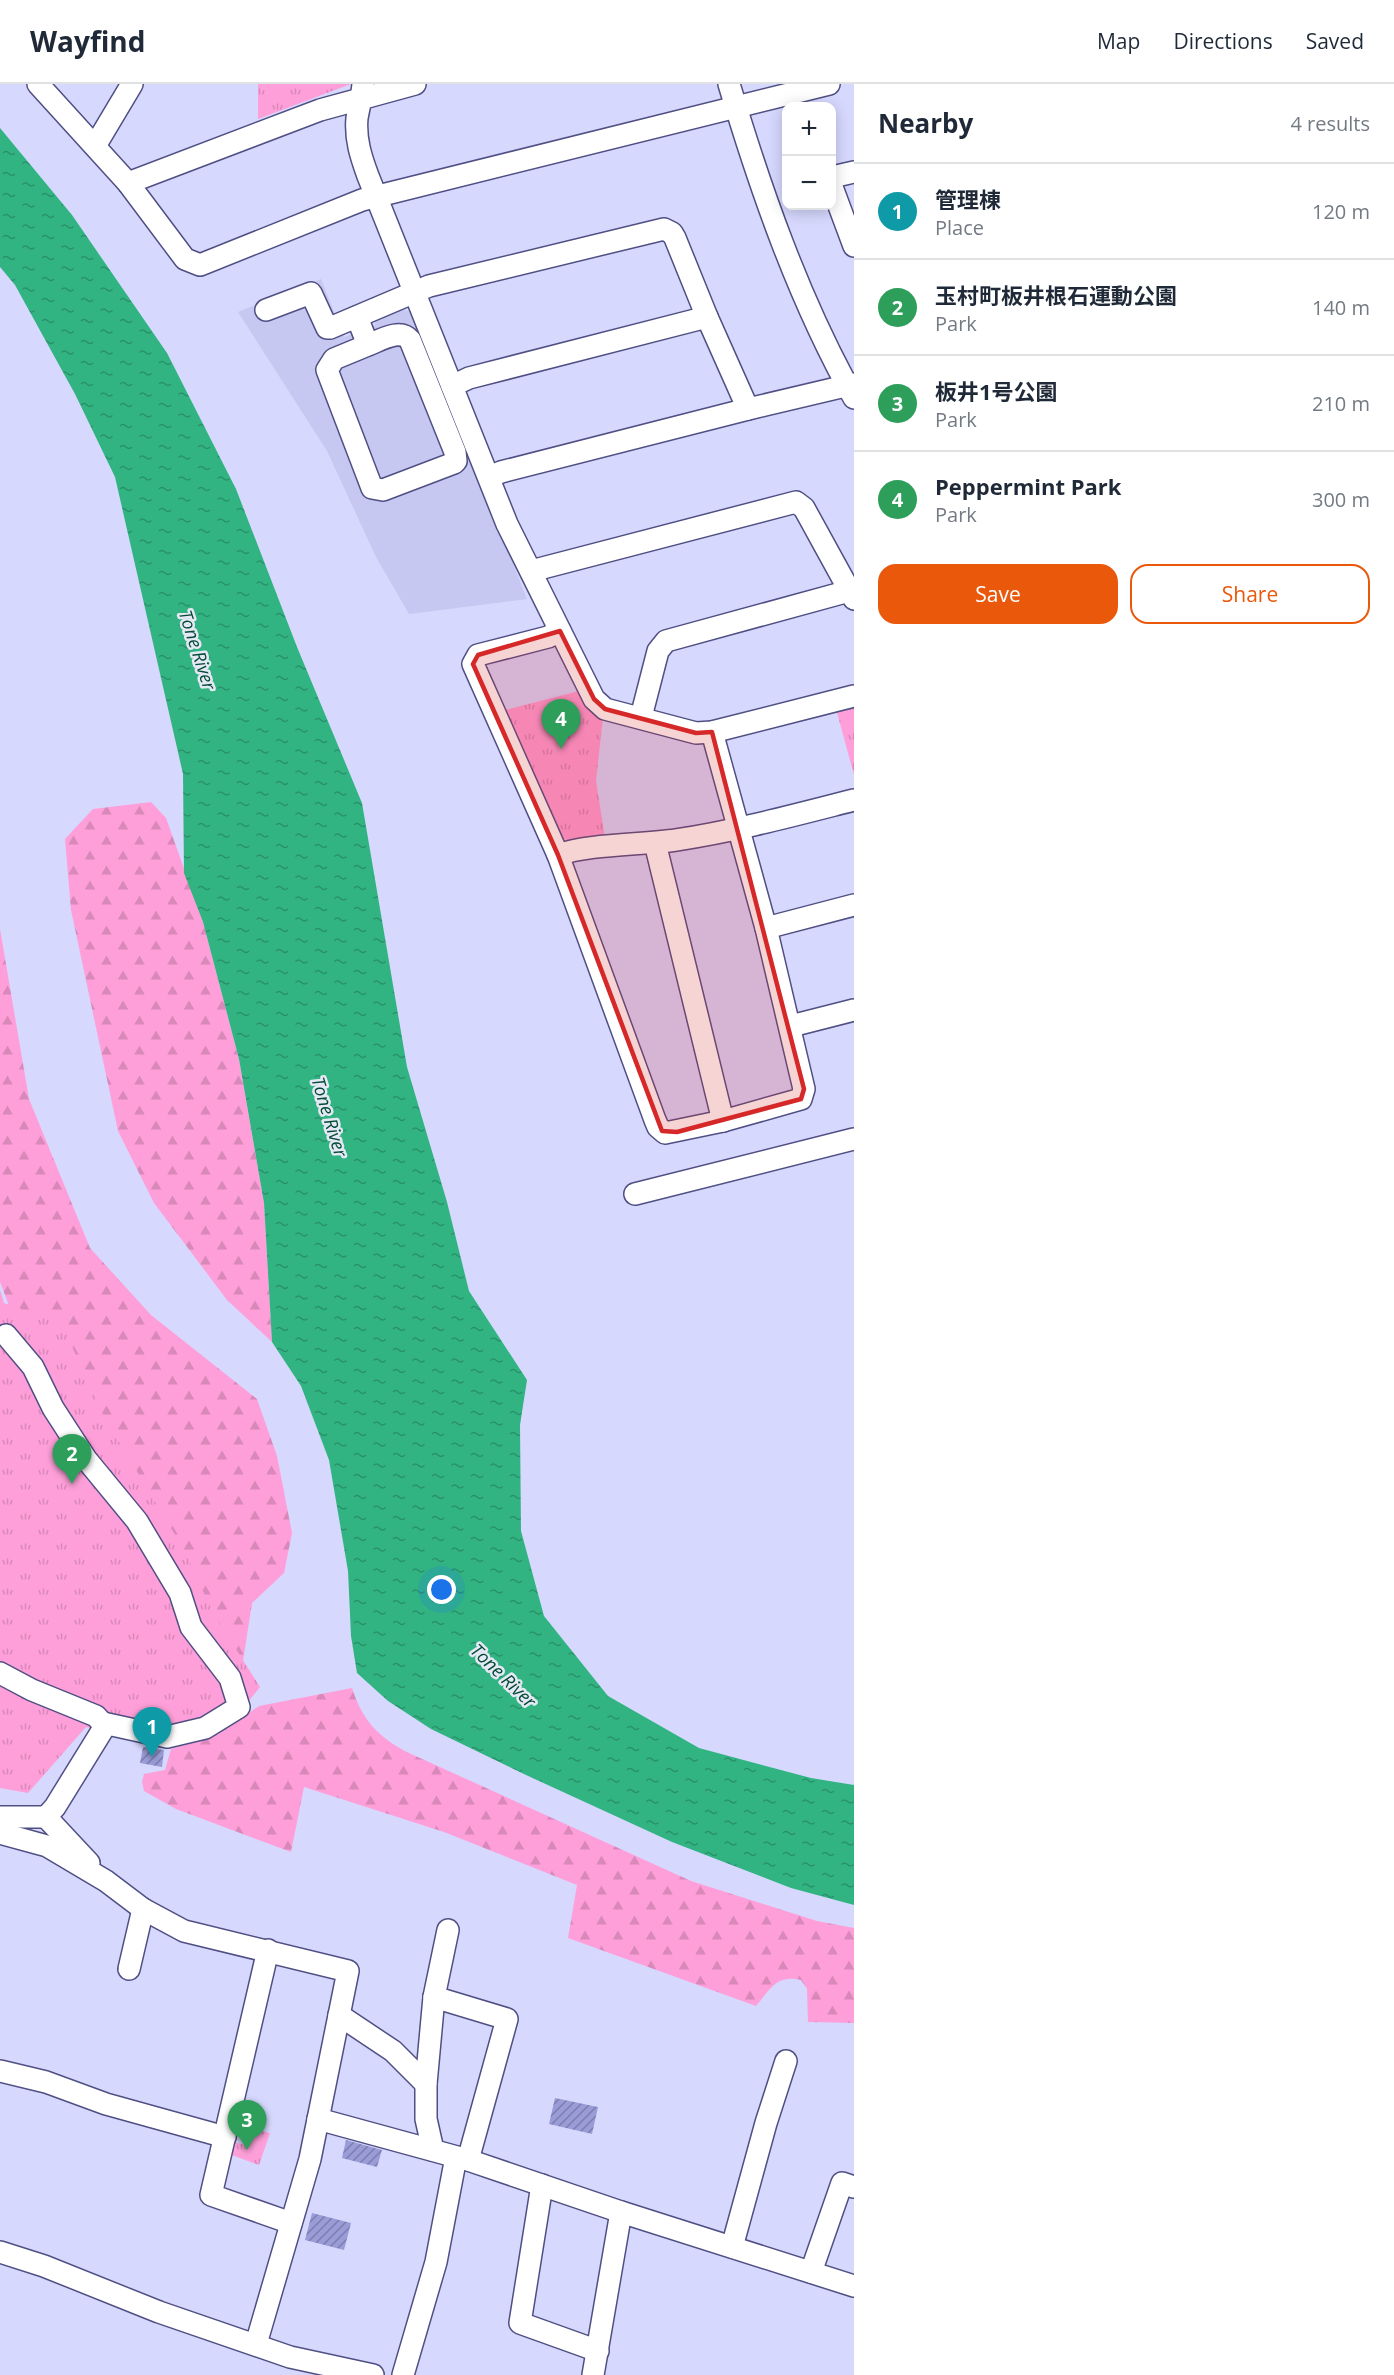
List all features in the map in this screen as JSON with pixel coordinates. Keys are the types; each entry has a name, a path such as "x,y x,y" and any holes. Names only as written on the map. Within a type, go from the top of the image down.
{"street":[{"path":"38,84 128,183 185,259 200,265 362,200 736,108 800,100 829,84"},
{"path":"95,146 132,84"},
{"path":"128,183 320,110 363,91 415,84"},
{"path":"489,477 748,409 852,390 834,361 793,269 729,84"},
{"path":"363,91 357,117 358,148 507,524 589,690 600,705 605,709 696,733 712,732 854,696"},
{"path":"836,176 854,172"},
{"path":"836,200 854,246"},
{"path":"266,310 311,293 327,328 429,286 664,229 672,233 675,238 748,409"},
{"path":"452,386 469,378 707,316"},
{"path":"348,321 368,345"},
{"path":"396,334 404,335 410,340 457,457 454,463 383,490 372,488 327,370 334,359 368,345 396,334"},
{"path":"531,571 796,502 804,508 852,595 666,641 658,651 641,717"},
{"path":"560,631 548,637 478,655 473,664 558,855 658,1127 670,1134 801,1099 804,1089 791,1026 766,928 712,732"},
{"path":"558,855 573,851 655,843 740,829 854,800"},
{"path":"655,843 723,1121"},
{"path":"766,928 854,905"},
{"path":"791,1026 854,1011"},
{"path":"636,1194 854,1139"},
{"path":"0,1673 32,1690 96,1716 103,1723 167,1737 205,1728 240,1707 230,1678 191,1627 180,1593 137,1521 86,1459 53,1408 33,1367 6,1335"},
{"path":"0,1817 46,1816 55,1807 105,1726 103,1723"},
{"path":"46,1816 106,1881"},
{"path":"0,1833 46,1846 106,1881 143,1909 184,1931 348,1971 310,2159 256,2344"},
{"path":"129,1969 143,1909"},
{"path":"433,2150 426,2118 426,2084 434,1997 448,1930"},
{"path":"268,1950 211,2195 291,2223"},
{"path":"403,2375 436,2262 462,2158 507,2019 434,1997"},
{"path":"339,2015 393,2051 426,2084"},
{"path":"732,2247 766,2123 786,2061"},
{"path":"0,2071 46,2082 106,2104 225,2137"},
{"path":"318,2120 462,2158 621,2212 854,2286"},
{"path":"811,2272 842,2183 854,2187"},
{"path":"542,2185 520,2323 598,2351"},
{"path":"593,2375 621,2212"},
{"path":"0,2252 44,2266 159,2312 290,2357 373,2375"}],"highlighted area":[{"path":"560,631 594,699 605,709 696,733 712,732 804,1089 801,1099 677,1132 662,1131 558,855 473,664 478,655"}],"shaded area":[{"path":"321,279 344,337 374,326 377,318 402,309 414,313 527,599 409,614 376,557 327,451 238,312"}],"green space":[{"path":"258,84 351,84 258,119"},
{"path":"579,691 588,707 603,717 596,781 605,838 572,842 562,838 505,710"},
{"path":"854,704 854,775 836,709"},
{"path":"151,802 166,818 203,922 239,1059 264,1203 272,1342 227,1300 154,1203 118,1131 71,910 65,839 93,809"},
{"path":"0,929 29,1099 90,1248 151,1315 257,1399 277,1456 292,1533 284,1573 252,1603 243,1661 15,1321 0,1282"},
{"path":"0,1290 4,1303 61,1322 103,1415 186,1553 212,1611 260,1687 244,1707 208,1731 115,1736 86,1727 28,1793 0,1788"},
{"path":"352,1688 361,1710 373,1727 389,1741 409,1753 691,1881 817,1921 854,1928 854,2023 808,2022 807,1989 801,1980 780,1981 756,2006 568,1938 577,1885 444,1832 304,1787 291,1852 176,1809 144,1791 142,1782 144,1774 165,1770 171,1749 218,1734 259,1706"},
{"path":"250,2128 270,2133 259,2165 229,2154 234,2142 245,2145"}],"water":[{"name":"Tone River","path":"0,128 72,215 167,353 236,489 297,647 362,803 407,1067 447,1202 469,1291 527,1380 520,1425 521,1531 544,1616 608,1696 699,1748 811,1778 854,1785 854,1905 791,1888 672,1842 526,1775 431,1729 388,1701 357,1673 351,1636 348,1571 329,1460 301,1386 272,1342 264,1203 239,1059 203,922 184,873 183,774 115,477 75,394 15,285 0,267"}],"building":[{"path":"143,1747 164,1750 162,1767 140,1763"},
{"path":"555,2098 598,2107 592,2134 549,2124"},
{"path":"346,2140 382,2150 377,2167 342,2158"},
{"path":"312,2213 351,2223 344,2250 305,2240"}],"place":[{"name":"Peppermint Park","path":"561,749"},
{"name":"玉村町板井根石運動公園","path":"72,1484"},
{"name":"管理棟","path":"152,1757"},
{"name":"板井1号公園","path":"247,2150"}]}
